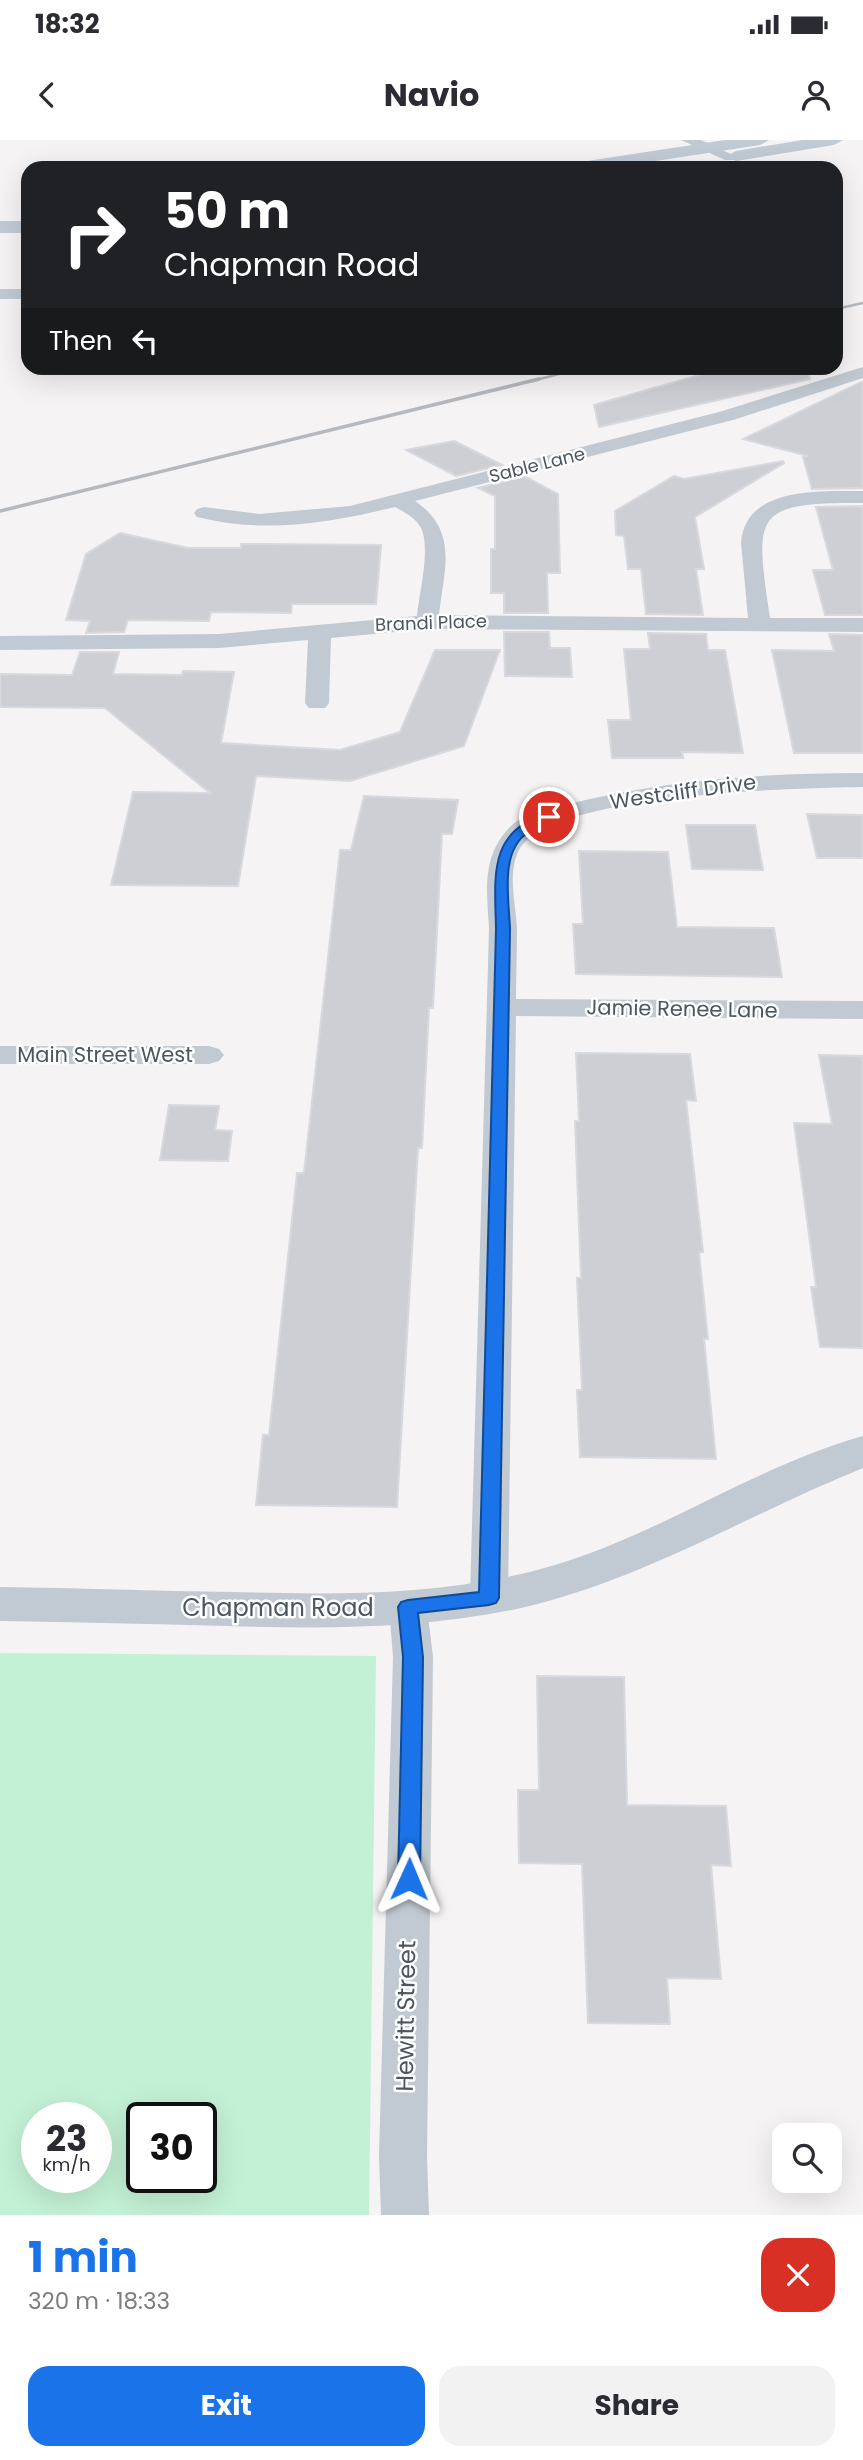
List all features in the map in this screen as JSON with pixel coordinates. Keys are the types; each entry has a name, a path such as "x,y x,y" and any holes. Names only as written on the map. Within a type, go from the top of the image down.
{"main road":[{"path":"623,161 760,140"},
{"path":"704,161 834,140"},
{"path":"0,215 21,215"},
{"path":"0,227 21,227"}],"street":[{"path":"688,140 730,157"},
{"path":"0,294 21,294"},
{"name":"Sable Lane","path":"204,513 227,519 302,519 350,512 726,416 863,372"},
{"path":"760,624 752,544 752,530 759,516 773,505 863,497"},
{"path":"399,500 421,515 432,529 434,546 427,622"},
{"name":"Brandi Place","path":"0,643 219,641 369,625 427,622 863,625"},
{"path":"317,703 320,632"},
{"name":"Westcliff Drive","path":"489,1598 501,1007 501,875 504,855 521,830 549,817 691,787 767,780 863,780"},
{"name":"Jamie Renee Lane","path":"501,1007 863,1010"},
{"name":"Main Street West","path":"0,1055 209,1055"},
{"name":"Chapman Road","path":"0,1604 302,1611 408,1607 489,1598 565,1579 646,1548 863,1451"},
{"name":"Hewitt Street","path":"405,2215 413,1657 408,1607"}],"green space":[{"path":"0,1653 376,1656 369,2215 0,2215"}],"building":[{"path":"699,375 809,375 810,379 599,427 594,405"},
{"path":"863,381 863,488 812,489 803,457 808,456 743,439"},
{"path":"454,441 502,465 456,476 406,450"},
{"path":"783,461 784,463 695,517 704,569 696,569 703,615 646,614 641,569 628,569 624,536 616,535 615,511 674,476 684,479"},
{"path":"524,476 558,494 560,573 547,573 548,613 504,613 504,593 491,593 491,549 495,549 495,496 478,488"},
{"path":"863,506 863,615 825,615 813,570 833,570 816,507"},
{"path":"120,533 188,548 241,548 241,544 381,545 376,604 292,604 291,613 211,612 209,621 128,620 124,632 86,633 90,621 66,620 86,554"},
{"path":"504,632 549,632 550,648 570,648 572,677 505,676"},
{"path":"648,633 706,634 708,650 725,650 743,753 682,752 683,758 612,758 608,720 631,720 624,649 650,649"},
{"path":"829,634 863,635 863,753 794,753 772,650 834,651"},
{"path":"435,650 500,650 464,746 350,781 256,776 238,886 111,885 133,792 210,793 105,708 0,707 0,674 72,675 80,652 119,652 113,674 182,675 183,671 234,672 221,743 340,750 400,732"},
{"path":"364,796 458,800 452,834 442,834 433,1008 429,1008 422,1148 418,1148 397,1507 256,1505 263,1435 269,1435 297,1173 304,1173 340,850 351,850"},
{"path":"807,814 863,815 863,858 817,858"},
{"path":"686,825 755,825 763,870 692,869"},
{"path":"579,851 668,852 677,927 774,928 782,977 576,974 573,924 583,924"},
{"path":"576,1053 690,1054 696,1101 686,1100 703,1252 699,1252 708,1339 704,1339 716,1459 580,1457 577,1390 582,1390 577,1278 581,1278 575,1121 579,1121"},
{"path":"819,1055 863,1056 863,1348 820,1347 811,1287 816,1287 794,1123 832,1124"},
{"path":"169,1105 219,1106 215,1130 232,1131 228,1161 160,1160"},
{"path":"537,1676 624,1677 627,1805 726,1806 731,1866 711,1865 721,1979 667,1978 670,2024 588,2023 582,1864 519,1863 518,1790 539,1790"}],"railway":[{"path":"843,307 863,303"},
{"path":"532,381 555,375"},
{"path":"0,511 539,379"}],"route":[{"path":"409,1879 413,1657 408,1607 489,1598 503,929 501,875 504,855 521,830 549,817"}]}
